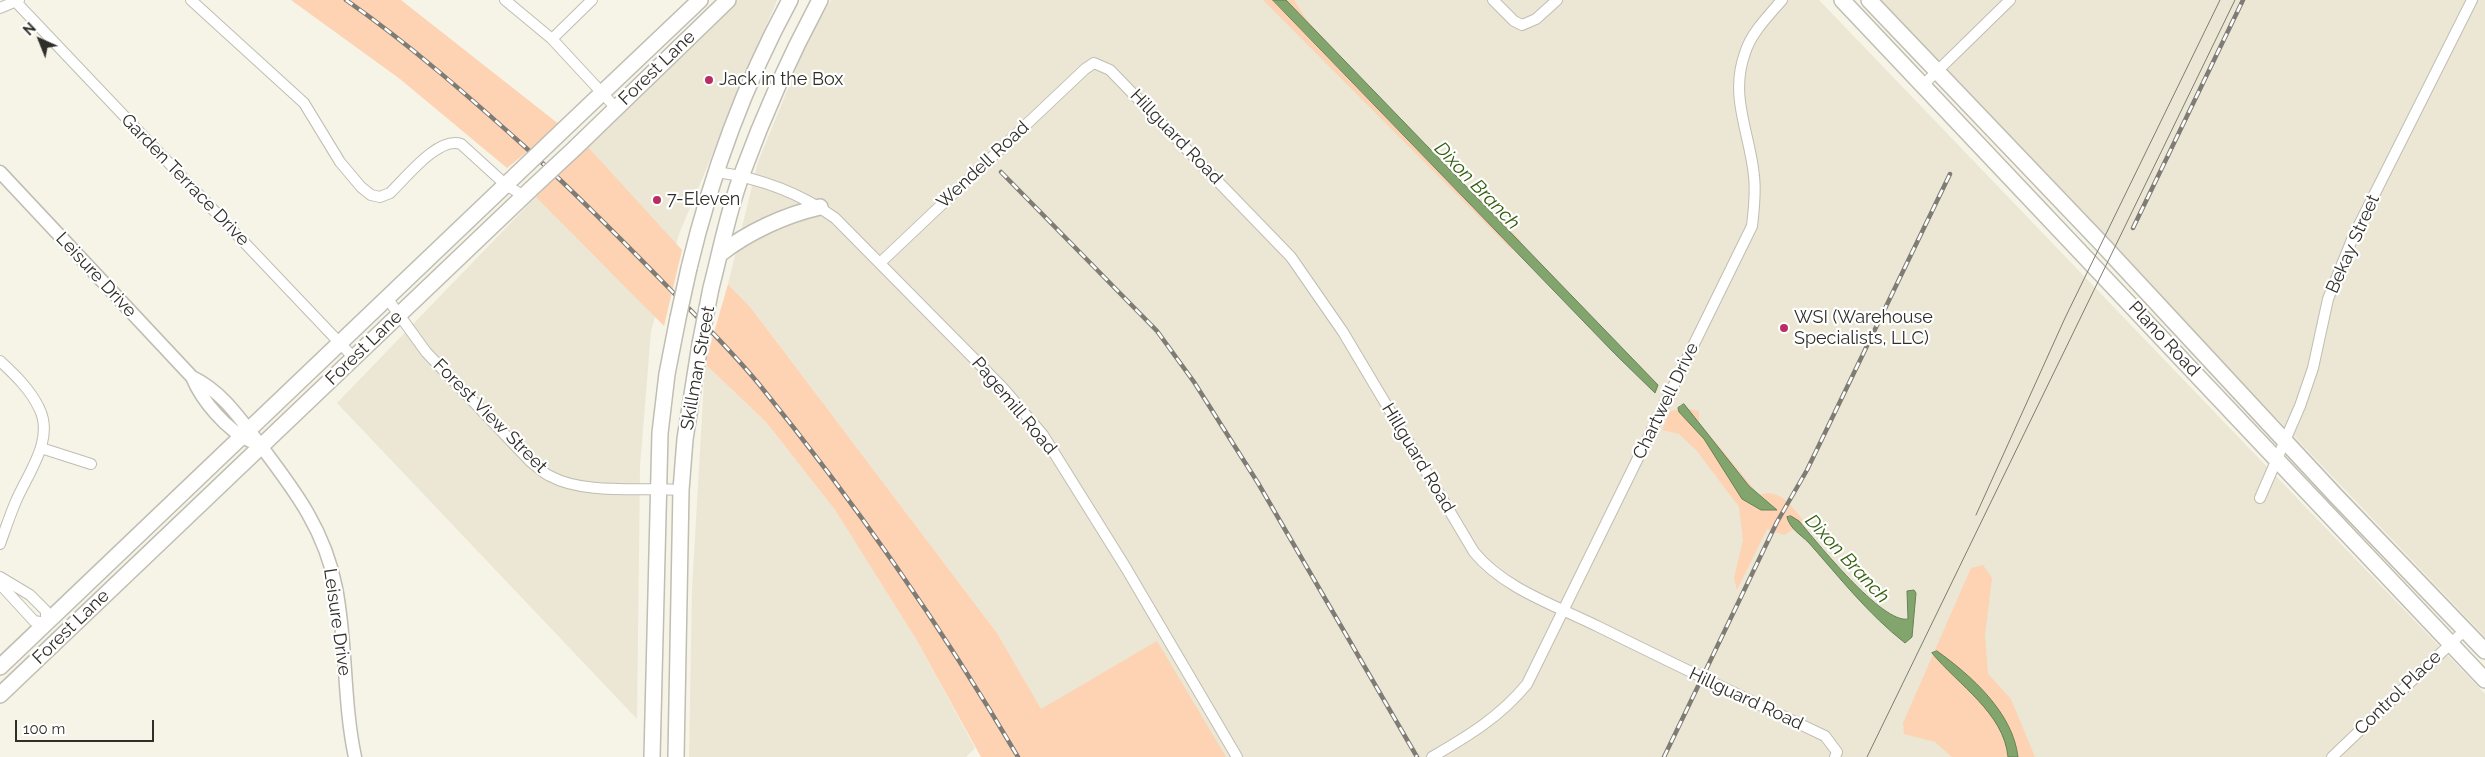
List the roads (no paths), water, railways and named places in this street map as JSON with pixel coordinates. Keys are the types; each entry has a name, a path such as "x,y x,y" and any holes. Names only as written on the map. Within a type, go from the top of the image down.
{"main road":[{"name":"Forest Lane","path":"0,668 700,0"},
{"path":"698,29 695,23 696,16 713,0"},
{"name":"Forest Lane","path":"0,695 728,0"},
{"name":"Skillman Street","path":"652,757 657,488 660,433 667,374 689,268 717,172 747,92 790,0"},
{"name":"Skillman Street","path":"676,757 681,490 694,378 700,344 720,254 741,175 766,114 820,0"},
{"name":"Plano Road","path":"1842,0 2485,680"},
{"name":"Plano Road","path":"1869,0 1938,71 2284,441 2485,651"},
{"path":"720,254 742,238 804,211 820,207"},
{"path":"667,374 694,378"},
{"path":"46,624 58,639"},
{"path":"652,732 676,733"}],"street":[{"path":"191,0 304,103 347,171 370,195 380,197 390,193 436,148 454,142 461,144 506,185 527,192"},
{"path":"505,0 552,39 616,108"},
{"path":"552,39 592,0"},
{"path":"1493,0 1514,21 1522,25 1536,19 1557,0"},
{"name":"Chartwell Drive","path":"1432,757 1491,720 1512,702 1532,675 1752,226 1755,204 1754,175 1738,101 1740,74 1745,52 1762,24 1782,0"},
{"path":"1923,84 2010,0"},
{"name":"Bekay Street","path":"2260,498 2313,368 2328,299 2353,237 2472,0"},
{"path":"0,8 18,1"},
{"name":"Garden Terrace Drive","path":"18,1 354,358"},
{"name":"Hillguard Road","path":"1085,69 1094,63 1110,70 1291,257 1343,332 1474,552 1486,568 1564,610 1825,736 1836,754"},
{"name":"Wendell Road","path":"881,262 1085,69"},
{"name":"Leisure Drive","path":"0,172 192,377 202,396 261,446 300,498 318,532 336,586 350,730 355,757"},
{"name":"Pagemill Road","path":"717,172 741,175 789,192 820,207 835,218 881,262 1004,388 1043,436 1121,560 1237,757"},
{"name":"Forest View Street","path":"387,298 426,352 543,472 551,477 573,484 597,487 681,490"},
{"path":"0,361 19,379 40,409 44,422 41,448 15,504 0,544"},
{"path":"41,448 91,464"},
{"path":"0,577 30,594 46,611 46,624 34,621 0,584"},
{"name":"Control Place","path":"2332,757 2466,630"}],"tram line":[{"path":"1976,515 2065,318 2220,0"},
{"path":"1867,757 2235,0"}],"railway":[{"path":"346,0 415,52 524,146 629,248 747,370 794,428 895,565 989,708 1018,757"},
{"path":"2133,228 2243,0"},
{"path":"1001,172 1157,331 1194,382 1258,483 1417,757"},
{"path":"1664,757 1777,522 1807,470 1950,174"}],"place":[{"name":"Jack in the Box","path":"709,80"},
{"name":"7-Eleven","path":"657,200"},
{"name":"WSI (Warehouse Specialists, LLC)","path":"1784,328"}],"water label":[{"name":"Dixon Branch","path":"1477,186"},
{"name":"Dixon Branch","path":"1847,559"}]}
